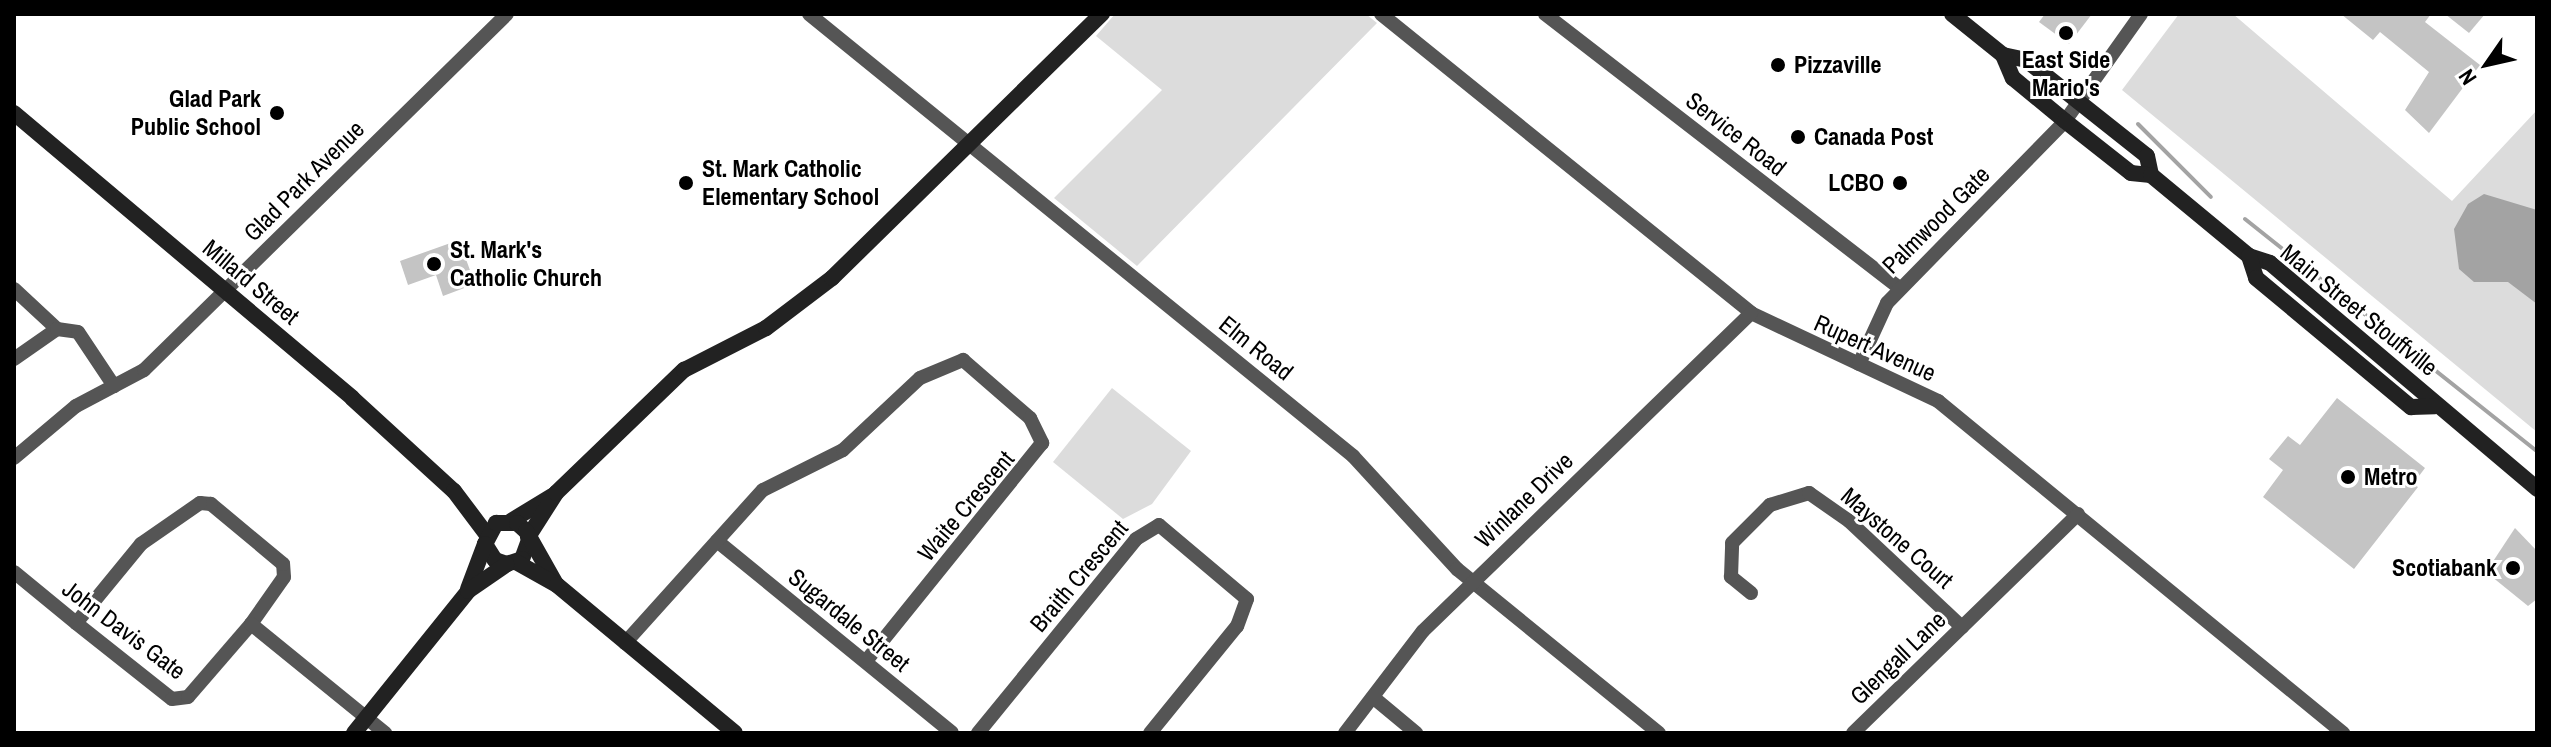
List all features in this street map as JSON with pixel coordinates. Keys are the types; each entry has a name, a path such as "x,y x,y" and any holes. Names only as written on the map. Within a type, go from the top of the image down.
{"street":[{"name":"Glad Park Avenue","path":"14,458 76,406 144,370 507,14"},
{"name":"Elm Road","path":"809,14 1353,456 1472,582 1659,733"},
{"path":"468,591 486,539 507,521 556,493 684,370 766,328 832,278 967,142 1102,14"},
{"name":"Rupert Avenue","path":"1381,14 1751,313 1938,401 2340,732"},
{"name":"Service Road","path":"1545,14 1899,288"},
{"name":"Main Street Stouffville","path":"1952,14 2003,55 2026,60 2147,156 2151,175"},
{"name":"Palmwood Gate","path":"1859,364 1899,288 2065,121 2141,14"},
{"name":"Main Street Stouffville","path":"2003,55 2013,78 2065,121 2131,173 2151,175 2249,256 2270,263 2420,385 2435,406 2537,489"},
{"name":"Millard Street","path":"14,113 225,290 454,491 507,521 528,538"},
{"path":"14,289 57,329 85,336 114,386"},
{"name":"Winlane Drive","path":"1345,733 1423,631 1751,313"},
{"path":"14,359 57,329"},
{"name":"Waite Crescent","path":"625,643 763,490 843,450 929,372 963,360 1035,425 1042,443 866,661"},
{"name":"Millard Street","path":"454,491 486,539 495,560 512,563"},
{"path":"354,733 468,591 512,563 556,493"},
{"name":"Maystone Court","path":"1751,593 1731,577 1727,560 1732,543 1770,505 1809,493 1871,540 1962,627"},
{"name":"John Davis Gate","path":"14,572 76,623 172,699 188,697 251,624 284,577 283,564 211,504 200,503 141,544 76,623"},
{"name":"Glengall Lane","path":"1853,733 2078,514"},
{"name":"Braith Crescent","path":"978,733 1136,539 1159,525 1247,599 1237,626 1150,733"},
{"path":"528,538 557,585"},
{"name":"Sugardale Street","path":"717,541 952,733"},
{"path":"512,563 557,585 735,733"},
{"path":"251,624 385,733"},
{"path":"1374,698 1416,733"}],"shaded area":[{"path":"1115,14 1366,14 1377,23 1137,266 1054,198 1162,90 1096,36"},
{"path":"2179,14 2233,14 2452,201 2537,110 2537,432 2122,90"},
{"path":"2484,194 2537,210 2537,304 2508,282 2474,282 2459,269 2454,229 2468,204"},
{"path":"1112,388 1191,451 1152,504 1123,519 1053,462"}],"building":[{"name":"East Side Mario's","path":"2045,14 2092,14 2069,44 2039,22"},
{"path":"2341,14 2431,14 2425,22 2480,65 2429,133 2405,110 2429,72 2380,32 2373,40"},
{"path":"2445,14 2485,14 2469,33"},
{"name":"St. Mark's Catholic Church","path":"459,240 475,284 443,296 436,275 408,285 400,261"},
{"name":"Metro","path":"2337,398 2425,468 2413,484 2418,487 2354,569 2263,497 2283,470 2269,459 2288,436 2300,445"},
{"name":"Scotiabank","path":"2515,528 2537,551 2537,599 2528,606 2486,572"}],"waterway":[{"path":"2138,124 2211,197"},
{"path":"2245,219 2537,451"}],"place":[{"name":"East Side Mario's","path":"2066,33"},
{"name":"Pizzaville","path":"1778,65"},
{"name":"Glad Park Public School","path":"277,113"},
{"name":"Canada Post","path":"1798,137"},
{"name":"St. Mark Catholic Elementary School","path":"686,183"},
{"name":"LCBO","path":"1900,183"},
{"name":"St. Mark's Catholic Church","path":"434,264"},
{"name":"Metro","path":"2348,477"},
{"name":"Scotiabank","path":"2513,568"}]}
